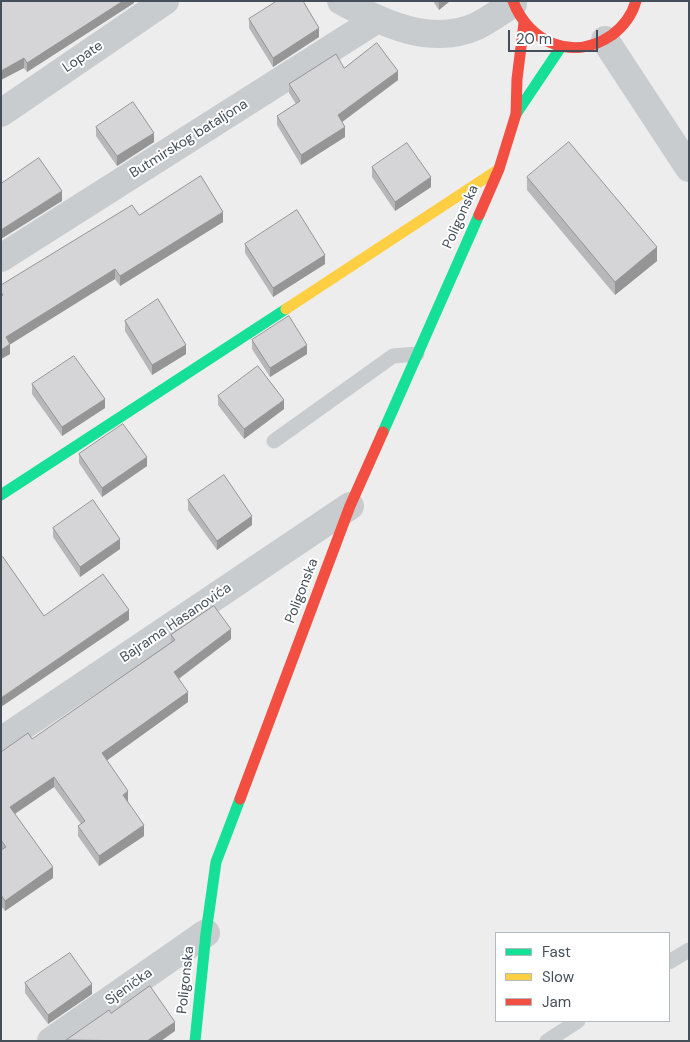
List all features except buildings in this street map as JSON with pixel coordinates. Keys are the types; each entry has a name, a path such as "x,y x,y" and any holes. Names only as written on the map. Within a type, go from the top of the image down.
{"street":[{"name":"Lopate","path":"1,113 164,1"},
{"path":"341,1 376,20 420,33 449,34 476,26 516,10 540,38 561,47 584,47 605,40 623,26 636,1"},
{"name":"Poligonska","path":"195,1041 206,933 216,862 350,506 499,169 516,114 516,10"},
{"name":"Butmirskog bataljona","path":"1,258 376,20"},
{"path":"605,40 689,168"},
{"name":"Poligonska","path":"516,114 561,47"},
{"name":"Poligonska","path":"1,496 499,169"},
{"name":"Bajrama Hasanovića","path":"1,741 350,506"},
{"name":"Sjenička","path":"51,1041 206,933"}],"lane":[{"path":"274,441 393,356 417,354"},
{"path":"670,961 689,950"},
{"path":"546,1041 576,1022"}],"traffic: fast":[{"path":"516,114 561,47"},
{"path":"383,432 479,215"},
{"path":"1,495 286,309"},
{"path":"195,1041 206,933 216,862 240,799"}],"traffic: slow":[{"path":"286,309 499,169"}],"traffic: jam":[{"path":"513,1 520,16 530,28 554,44 568,47 582,47 597,43 612,35 627,20 636,1"},
{"path":"479,215 499,169 516,114 517,79 524,23"},
{"path":"240,799 350,506 383,432"}]}
